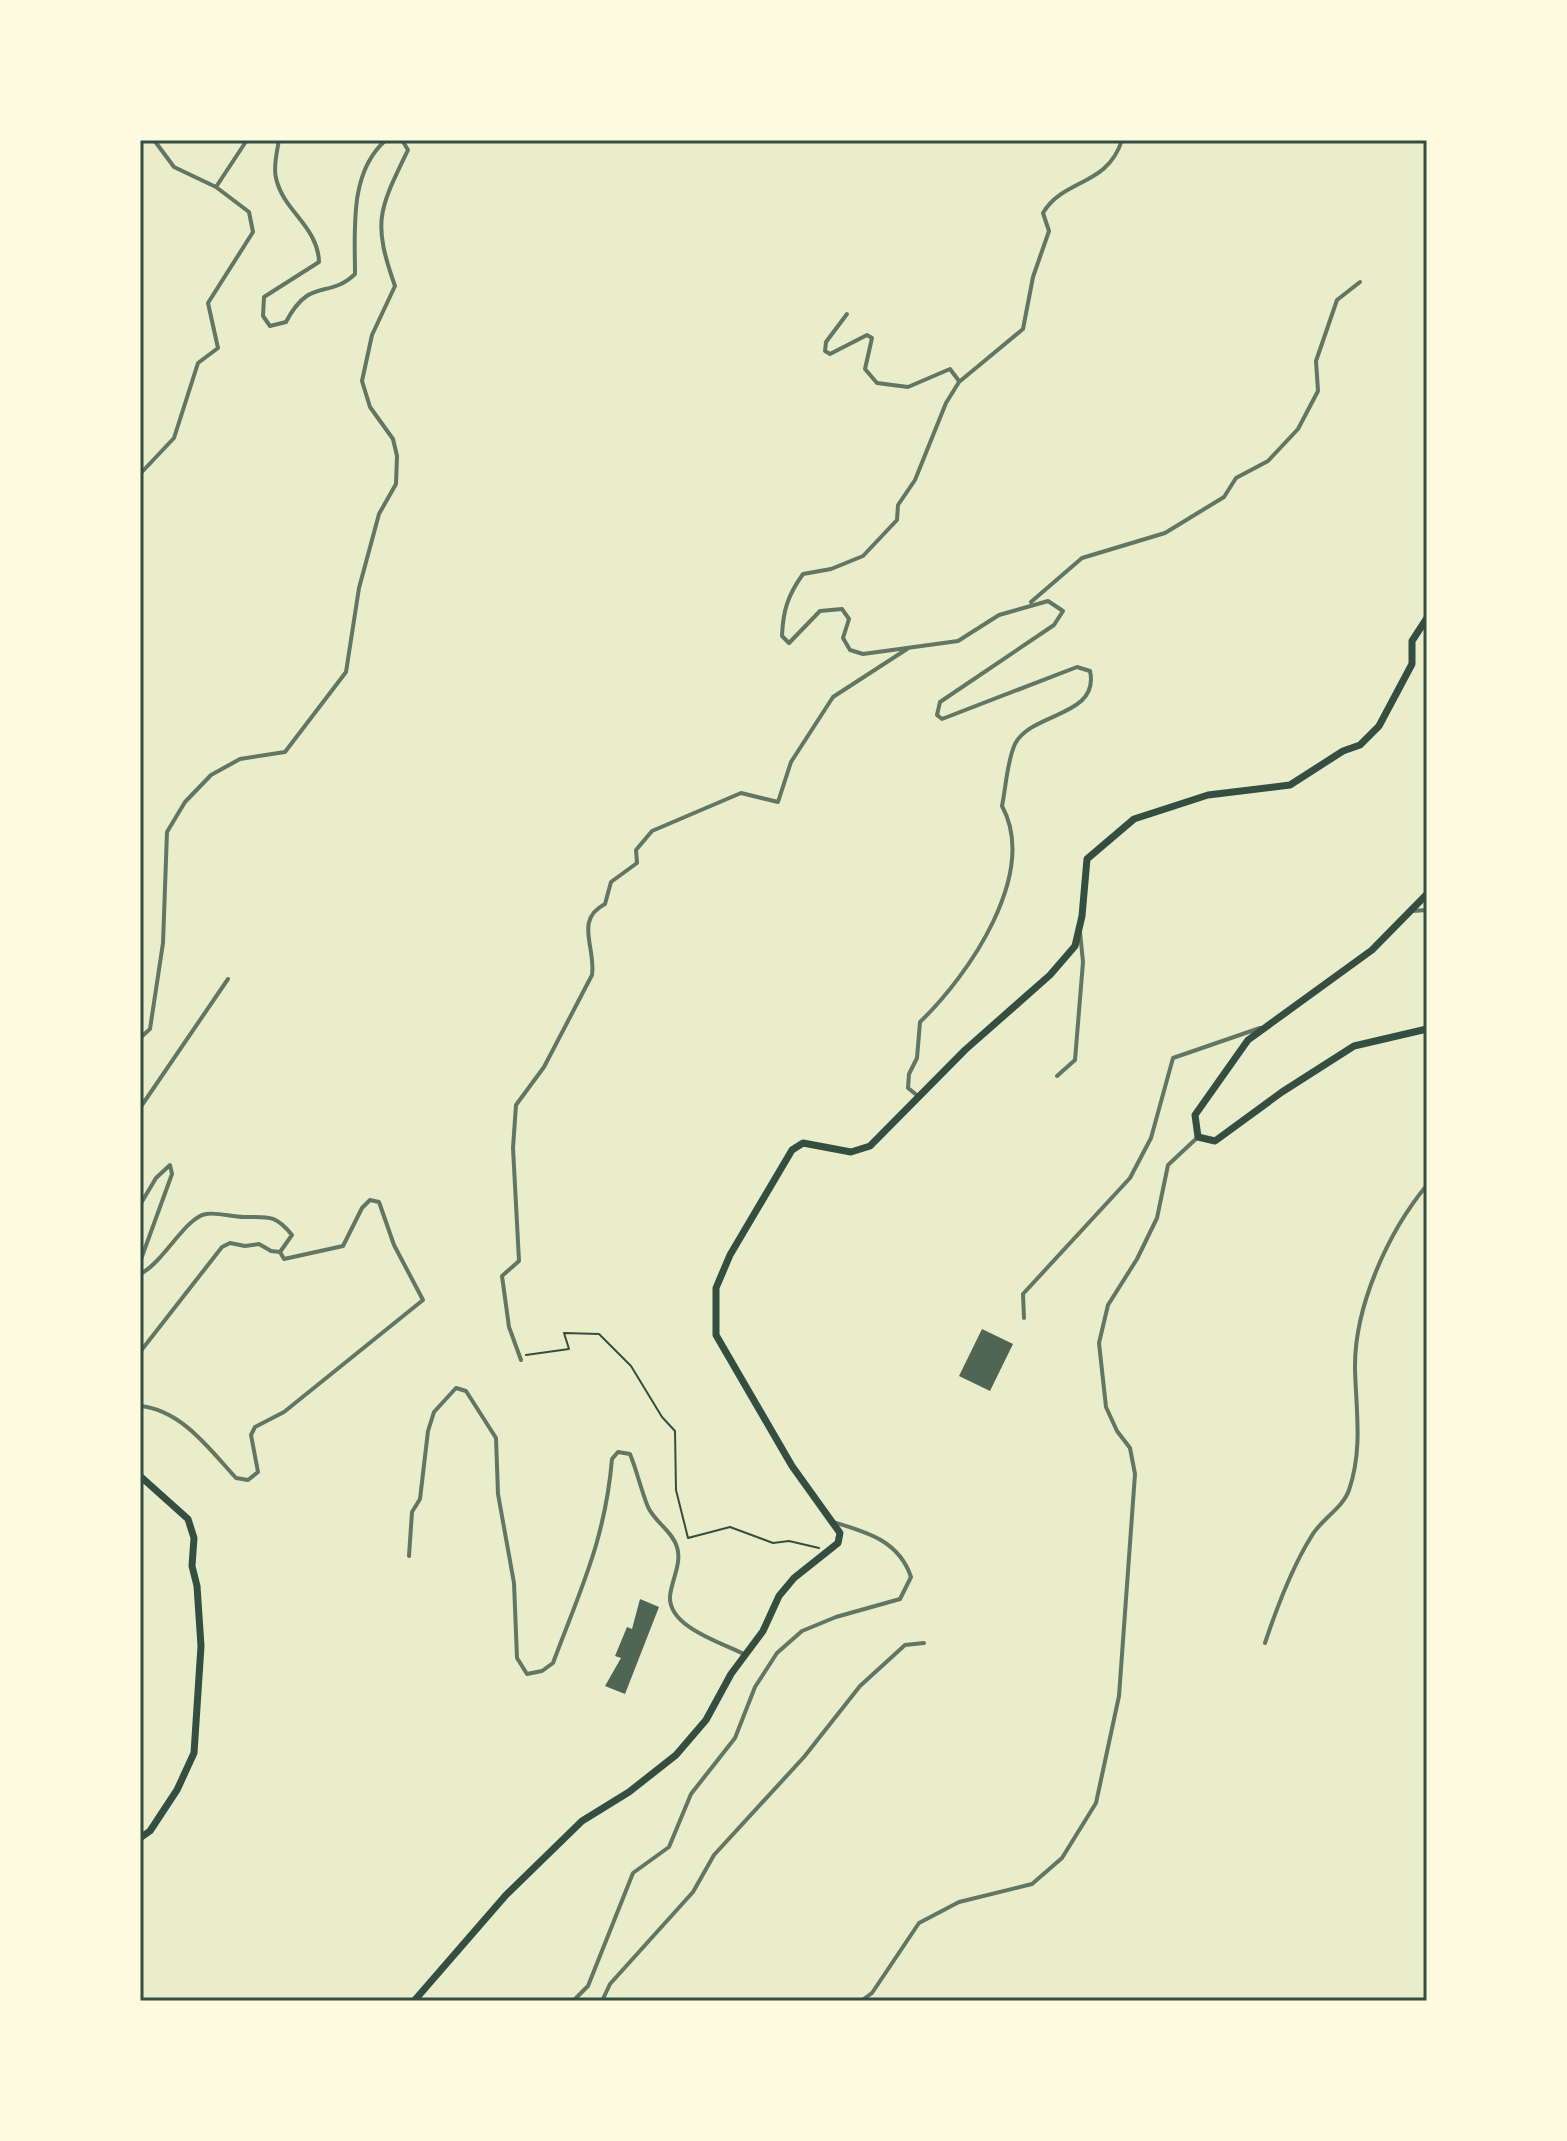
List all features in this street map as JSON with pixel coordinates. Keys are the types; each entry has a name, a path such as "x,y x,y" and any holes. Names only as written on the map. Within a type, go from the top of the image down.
{"main road":[{"path":"414,2001 506,1895 582,1821 629,1792 676,1755 706,1720 744,1654 763,1631 779,1596 794,1578 838,1543 840,1533 792,1466 716,1335 716,1288 730,1255 792,1150 803,1143 851,1152 870,1146 918,1096 1050,975 1075,946 1087,859 1134,819 1208,795 1290,785 1343,751 1360,745 1379,726 1407,674 1412,664 1412,641 1427,618"},
{"path":"1427,894 1372,950 1248,1040 1213,1084 1195,1115 1198,1137 1215,1141 1282,1092 1354,1046 1427,1029"},
{"path":"140,1476 188,1519 194,1538 192,1566 197,1586 201,1646 194,1753 177,1790 150,1831 140,1838"}],"street":[{"path":"140,474 174,438 198,363 218,348 208,303 253,232 249,212 216,187 174,167 154,140"},
{"path":"216,187 247,140"},
{"path":"279,140 275,176 281,192 318,244 319,262 264,297 263,316 270,326 286,322 305,294 344,285 355,274 358,185 374,153 386,140"},
{"path":"140,1038 150,1029 163,943 167,832 185,802 211,775 240,759 285,752 346,672 363,573 379,514 396,484 397,456 393,439 370,407 362,381 372,335 395,286 382,248 379,223 384,200 408,150 402,140"},
{"path":"918,1096 908,1088 909,1074 917,1058 920,1022 950,993 967,967 1008,881 1013,840 1010,821 1002,806 1015,744 1026,732 1067,712 1086,698 1093,682 1090,671 1077,667 942,719 937,715 940,702 1054,625 1063,611 1048,601 1029,604 999,615 958,641 863,654 850,650 843,638 849,619 842,609 820,611 789,643 782,636 783,616 788,595 803,574 831,569 863,556 897,520 898,505 915,480 946,403 959,382 1023,329 1033,277 1049,231 1043,213 1048,205 1085,181 1100,176 1122,140"},
{"path":"1029,604 1082,558 1165,533 1224,497 1236,478 1268,461 1298,429 1318,391 1316,361 1337,300 1360,282"},
{"path":"847,314 826,342 825,351 830,354 867,335 872,338 873,345 865,369 877,383 908,387 950,369 959,382"},
{"path":"521,1357 509,1327 502,1276 519,1261 513,1148 516,1105 544,1067 592,975 594,961 586,924 592,911 605,904 611,882 637,863 636,850 652,831 741,793 778,802 791,762 833,697 909,648"},
{"path":"1410,911 1427,910"},
{"path":"1057,1076 1075,1060 1083,962 1080,926"},
{"path":"140,1108 228,979"},
{"path":"1024,1318 1023,1294 1130,1178 1151,1138 1173,1058 1274,1024"},
{"path":"861,2001 872,1993 919,1923 959,1902 1032,1884 1062,1858 1096,1803 1119,1696 1135,1474 1130,1448 1117,1431 1106,1407 1099,1343 1108,1305 1137,1259 1157,1218 1168,1165 1198,1137"},
{"path":"140,1205 156,1178 170,1165 172,1174 140,1264 142,1273 155,1265 192,1221 205,1214 246,1217 266,1214 281,1221 292,1235 280,1252"},
{"path":"1265,1643 1296,1563 1312,1533 1349,1492 1360,1426 1355,1369 1358,1318 1405,1212 1427,1185"},
{"path":"140,1406 187,1426 211,1447 236,1478 248,1480 258,1472 251,1435 255,1427 284,1412 423,1300 394,1245 379,1202 370,1200 362,1208 343,1246 284,1259 280,1252"},
{"path":"140,1352 222,1247 230,1243 259,1244 280,1252"},
{"path":"409,1556 412,1512 420,1499 434,1412 456,1388 466,1391 496,1438 498,1494 514,1583 517,1658 527,1674 542,1671 553,1663 590,1572 602,1533 612,1459 618,1452 630,1454 644,1487 647,1504 677,1544 678,1563 670,1598 674,1612 688,1626 744,1654"},
{"path":"573,2001 588,1986 633,1873 669,1847 691,1794 735,1738 755,1687 777,1653 802,1631 836,1617 900,1599 911,1577 905,1558 885,1542 833,1522"},
{"path":"602,2001 610,1984 693,1892 714,1855 804,1757 860,1686 905,1645 924,1643"}],"path":[{"path":"521,1357 569,1349 564,1333 599,1334 618,1351 675,1431 676,1490 688,1538 730,1527 773,1543 789,1541 830,1549"}],"building":[{"path":"982,1329 1013,1344 990,1391 959,1376"},
{"path":"640,1599 659,1607 625,1694 605,1686 621,1658 615,1656 627,1627 632,1629"}]}
